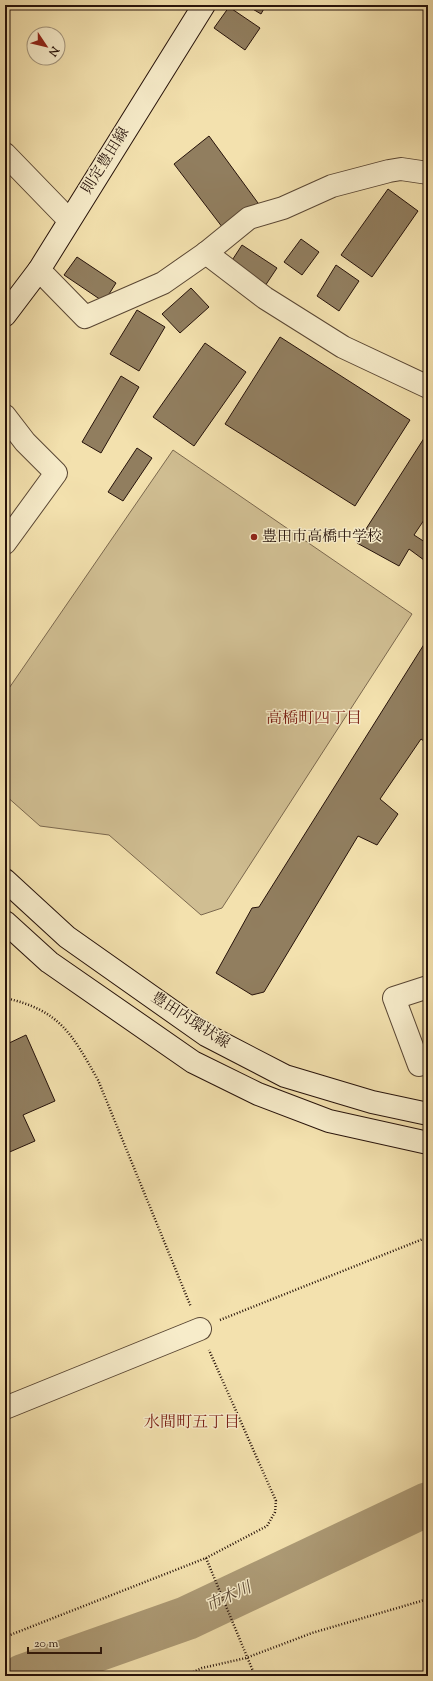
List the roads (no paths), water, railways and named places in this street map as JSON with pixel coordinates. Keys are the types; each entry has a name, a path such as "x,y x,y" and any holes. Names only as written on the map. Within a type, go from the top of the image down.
{"street":[{"name":"則定豊田線","path":"5,315 39,270 204,5"},
{"path":"5,154 69,220"},
{"path":"39,270 85,317 152,289 206,253 249,218 283,208 332,186 401,169 428,173"},
{"path":"206,253 265,298 343,347 428,387"},
{"path":"5,416 25,442 56,473 5,543"},
{"name":"豊田内環状線","path":"5,880 67,937 206,1035 286,1076 372,1102 428,1114"},
{"name":"豊田内環状線","path":"5,922 49,962 193,1062 258,1094 329,1121 428,1144"},
{"path":"428,987 394,998 419,1065 428,1061"},
{"path":"5,1408 200,1329"}],"waterway":[{"name":"市木川","path":"23,1676 187,1618 428,1504"}],"place":[{"name":"豊田市高橋中学校","path":"254,537"}],"district":[{"name":"高橋町四丁目","path":"314,719"},
{"name":"水間町五丁目","path":"192,1423"}]}
